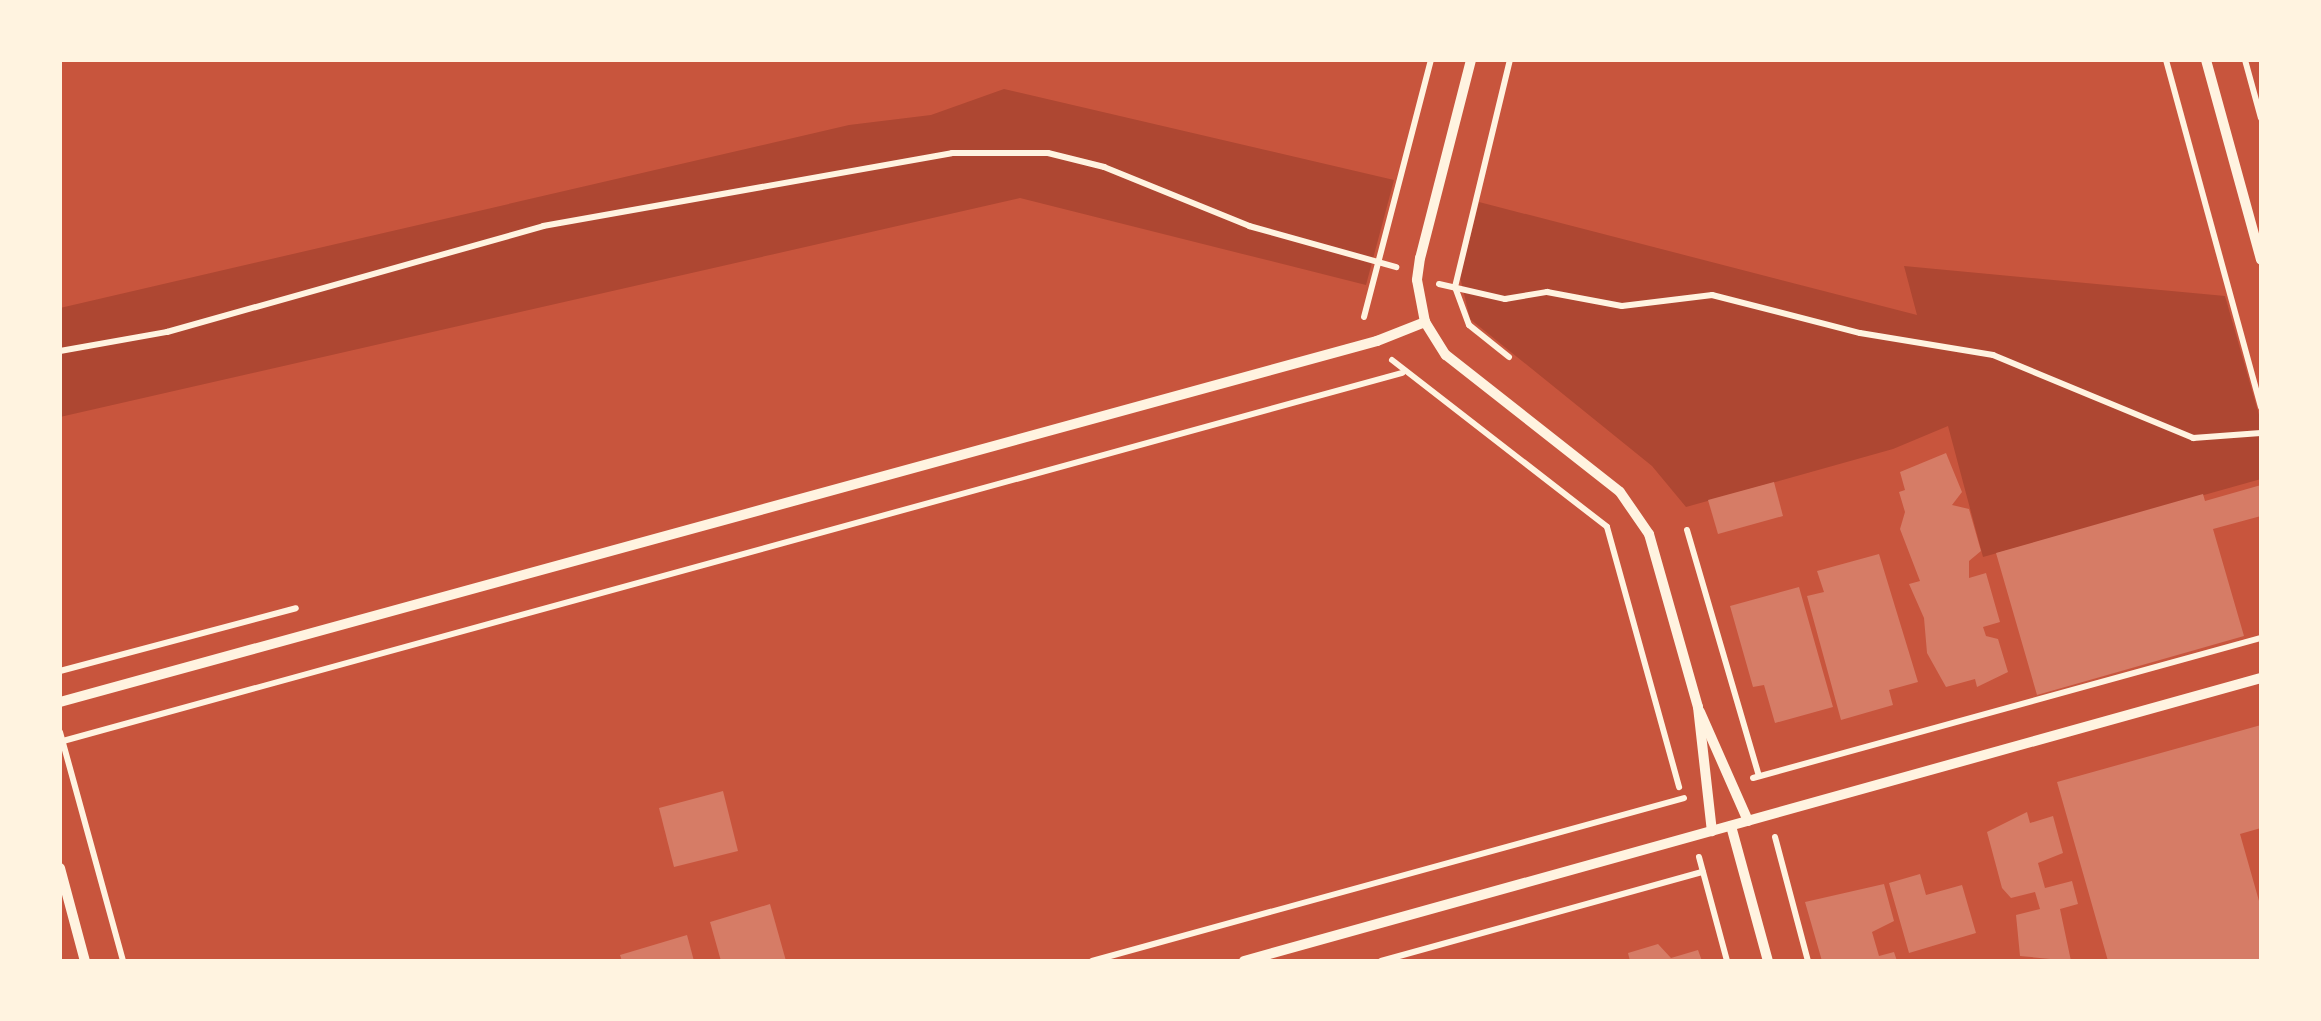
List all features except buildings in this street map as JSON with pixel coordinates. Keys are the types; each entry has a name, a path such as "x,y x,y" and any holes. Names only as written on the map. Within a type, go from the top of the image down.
{"street":[{"path":"1471,60 1416,280 1425,322 1446,355 1597,470 1636,513 1656,554 1698,707 1748,821"},
{"path":"2206,60 2261,260"},
{"path":"60,702 1376,341 1425,322"},
{"path":"1244,961 2261,678"},
{"path":"1698,707 1712,831"},
{"path":"1730,826 1768,961"},
{"path":"60,868 85,961"}],"path":[{"path":"1431,60 1366,316 1376,341 1402,373 1606,527 1727,961"},
{"path":"1509,357 1469,325 1454,288 1510,60"},
{"path":"2166,60 2261,407"},
{"path":"2245,60 2261,118"},
{"path":"60,351 167,332 543,226 952,153 1048,152 1104,167 1249,226 1380,258 1416,280 1515,299 1559,293 1622,306 1712,295 1860,334 2012,360 2193,438 2261,433"},
{"path":"1347,322 1366,316"},
{"path":"123,961 61,736 1402,373"},
{"path":"1688,530 1808,961"},
{"path":"60,670 307,605"},
{"path":"1734,784 2261,638"},
{"path":"1092,961 1705,792"},
{"path":"1381,961 1703,872"}],"shaded area":[{"path":"1004,89 1394,180 1366,285 1020,198 60,417 60,308 849,125 931,115"},
{"path":"1479,202 1917,315 1904,266 2225,296 2261,422 2261,479 1983,557 1948,426 1893,449 1686,507 1652,466 1470,319 1460,277"}]}
